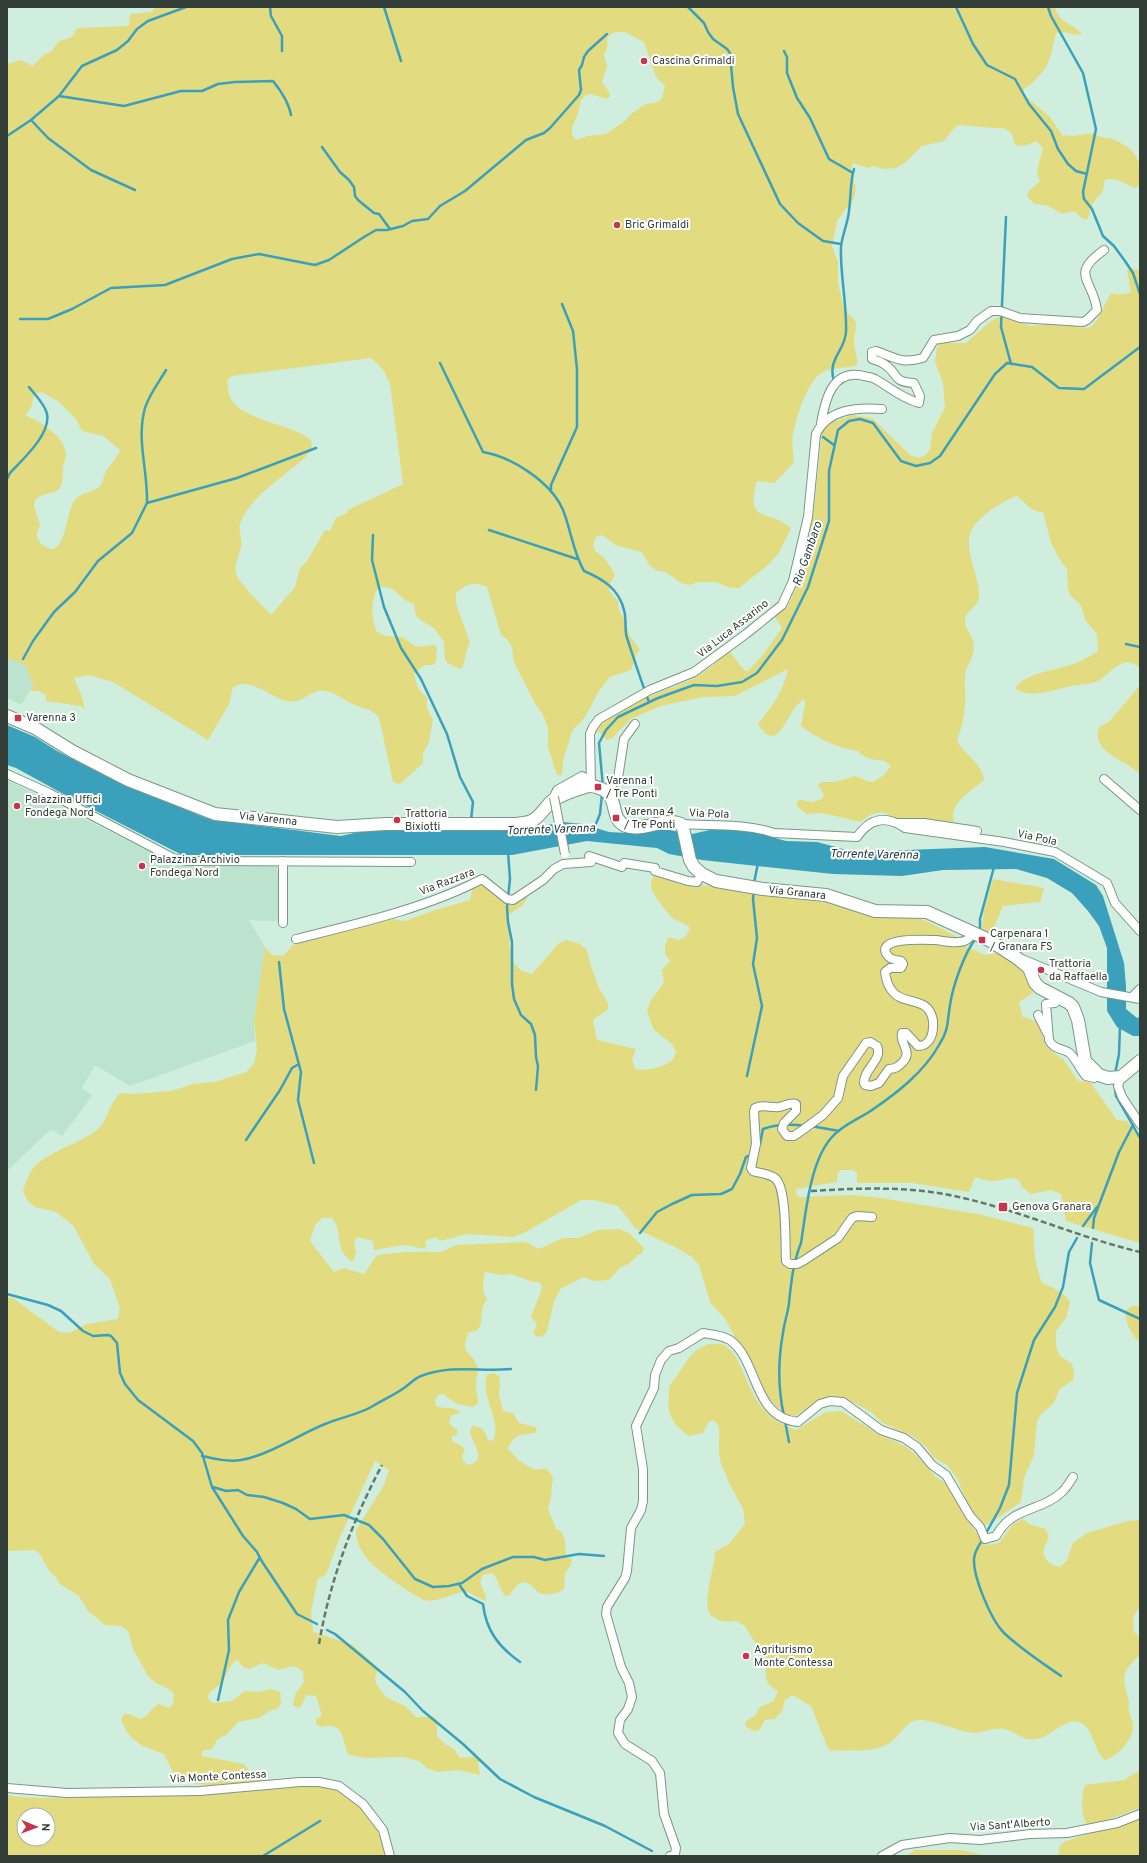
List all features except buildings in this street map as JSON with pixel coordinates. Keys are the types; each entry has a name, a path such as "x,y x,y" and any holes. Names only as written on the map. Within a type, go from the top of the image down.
{"street":[{"name":"Via Luca Assarino","path":"592,786 590,734 593,727 599,720 650,690 694,672 746,634 782,605 793,581 808,517 816,434 821,424 824,405 831,389 843,377 856,374 874,379 892,392 919,403 920,396 914,383 902,382 897,379 884,364 872,359 872,352 876,351 891,358 909,362 923,358 934,340 958,336 970,330 977,321 991,311 1000,311 1020,318 1083,322 1087,320 1097,310 1096,302 1091,293 1085,274 1085,266 1091,259 1104,250"},
{"path":"821,424 844,411 866,408 882,409"},
{"name":"Via Varenna","path":"7,716 35,728 72,751 128,780 215,814 337,827 397,824 504,825 532,821 554,799 592,786"},
{"path":"607,791 618,778 624,739 635,724"},
{"path":"7,774 38,788 173,858 186,861 411,862"},
{"path":"566,794 567,789 585,779 584,777 582,776 557,790 554,797 568,865"},
{"path":"1104,779 1140,810"},
{"path":"592,786 607,791 612,796 620,822 626,826 643,826 673,821 682,826"},
{"name":"Via Pola","path":"682,826 742,826 763,829 774,833 858,837 863,828 875,821 887,820 897,823 905,828 1004,842 1055,852 1107,883 1115,903 1140,932"},
{"name":"Via Pola","path":"897,823 924,823 978,831"},
{"name":"Via Granara","path":"682,826 690,860 694,867 702,874 716,881 763,890 826,895 875,911 927,912 989,940 1017,958 1101,992 1136,998 1140,989"},
{"name":"Via Razzara","path":"296,939 362,922 440,898 482,879 507,899 513,900 543,880 554,869 590,859 622,867 624,863 655,868 655,871 688,882 697,882 702,874"},
{"path":"283,861 283,922"},
{"path":"872,1217 857,1216 852,1218 838,1238 803,1261 797,1264 790,1264 786,1261 783,1199 780,1185 772,1177 753,1171 751,1168 756,1144 754,1112 756,1108 761,1106 774,1107 791,1103 796,1104 796,1111 784,1123 782,1129 787,1136 794,1136 823,1115 838,1098 843,1076 866,1043 870,1042 877,1046 879,1053 865,1076 864,1083 865,1085 871,1086 879,1083 889,1069 895,1069 906,1059 907,1050 902,1037 902,1032 906,1033 918,1046 922,1046 928,1042 934,1031 932,1013 928,1009 920,1003 900,997 892,992 886,978 886,972 890,968 901,968 903,964 901,961 893,959 888,955 886,950 887,946 893,942 917,939 958,942 968,940 973,933"},
{"path":"1017,958 1028,968 1035,983 1040,988 1069,1003 1073,1007 1078,1020 1085,1060 1111,1077 1118,1086 1122,1097 1140,1124"},
{"path":"1048,1036 1046,1004 1055,1003"},
{"path":"1038,1015 1051,1045 1070,1052 1086,1076 1094,1078 1111,1077 1140,1061"},
{"path":"670,1856 675,1854 676,1848 664,1814 663,1785 660,1773 652,1761 625,1744 618,1733 620,1720 628,1709 632,1697 629,1683 620,1667 606,1614 607,1607 628,1571 629,1534 643,1502 643,1469 636,1426 654,1388 655,1375 661,1360 669,1351 679,1348 703,1333 729,1339 737,1347 745,1360 763,1400 786,1421 798,1422 820,1404 830,1401 843,1402 881,1430 904,1438 917,1447 932,1465 946,1475 970,1516 980,1526 985,1539 996,1536 1002,1525 1009,1519 1050,1500 1062,1492 1073,1477"},
{"name":"Via Monte Contessa","path":"7,1788 67,1794 200,1791 300,1782 319,1782 339,1786 363,1804 383,1830 390,1856"},
{"name":"Via Sant'Alberto","path":"882,1856 902,1845 908,1844 950,1838 980,1840 1030,1834 1067,1833 1117,1823 1140,1814"}],"shaded area":[{"path":"156,7 1055,7 1062,19 1082,34 1063,32 1056,33 1047,66 1039,77 1024,89 1024,95 1050,117 1062,135 1073,136 1094,133 1099,136 1115,140 1129,148 1137,158 1141,170 1140,186 1135,188 1120,181 1112,179 1105,180 1103,189 1095,200 1087,220 1082,218 1074,211 1063,214 1047,205 1034,204 1027,196 1029,191 1040,181 1037,171 1043,148 1036,141 1031,144 1021,146 1015,145 1012,134 1004,128 959,125 954,128 944,141 922,146 906,162 896,168 884,169 873,166 868,168 853,163 851,172 856,189 854,198 837,221 832,246 838,262 838,282 844,309 856,322 854,342 857,365 825,371 813,381 800,409 793,435 792,442 794,462 775,483 757,481 754,504 757,510 761,514 783,522 791,528 779,553 767,566 739,588 731,588 716,582 698,582 689,585 681,583 666,572 658,571 650,566 642,552 617,546 602,535 596,537 593,546 595,550 604,558 615,574 609,586 609,591 618,601 619,610 626,622 629,635 640,650 637,653 631,670 610,677 599,691 585,717 572,731 563,761 562,775 557,775 548,747 548,728 542,713 536,705 514,662 512,648 508,640 501,635 487,587 478,584 470,584 463,587 456,593 456,603 470,643 463,666 460,669 447,663 445,659 444,642 434,628 416,616 414,604 404,599 390,588 379,587 374,597 372,609 377,632 385,636 402,637 417,647 434,645 437,648 436,661 433,665 424,665 414,674 418,688 427,698 427,708 433,720 429,742 423,754 423,763 400,784 393,782 379,717 376,714 350,703 333,693 318,691 300,700 292,702 281,699 254,686 240,684 233,687 229,704 208,740 113,682 89,675 74,678 81,694 85,709 80,706 46,701 46,695 38,691 30,691 33,685 26,665 7,658 7,64 21,60 33,66 42,56 52,51 58,42 72,37 77,28 129,26 130,14 151,12","holes":["616,32 625,32 644,42 656,77 665,86 662,99 655,103 646,104 606,134 588,136 576,140 573,137 572,130 583,97 590,94 607,99 610,96 602,82 607,66 604,55 607,48 607,38 609,35","371,358 383,369 390,384 403,484 348,510 347,513 336,518 330,531 325,530 307,561 300,568 295,587 271,615 246,588 236,574 236,563 241,544 240,524 247,510 255,500 312,450 311,440 297,432 248,414 240,408 233,402 229,395 227,380 232,376","42,392 58,401 76,419 82,431 103,436 120,450 105,473 101,485 95,490 80,496 74,501 64,534 54,549 43,545 37,538 37,533 40,526 34,502 40,496 56,492 60,488 66,454 65,447 56,435 44,425 25,415 31,408 34,394"]},
{"path":"1127,270 1140,270 1140,672 1138,666 1125,662 1117,666 1098,681 1091,683 1075,685 1043,693 1028,693 1015,688 1026,679 1040,673 1074,664 1098,651 1097,634 1085,620 1079,603 1070,595 1067,569 1060,560 1051,543 1043,512 1038,512 1031,509 1016,496 984,515 974,526 969,539 970,555 979,588 979,596 977,603 965,619 966,626 974,642 974,646 973,654 965,675 964,713 957,741 977,764 983,774 984,780 958,803 954,809 954,822 897,819 883,812 872,814 860,822 823,813 806,814 797,806 797,801 802,800 812,802 822,799 824,794 818,786 821,782 835,782 855,776 870,782 875,781 884,775 891,766 885,761 870,759 863,756 858,751 843,748 828,742 801,726 805,704 804,699 797,705 780,731 775,735 770,736 764,732 758,723 777,698 784,684 788,669 735,696 703,697 660,706 631,719 612,738 607,740 597,730 618,711 631,704 689,681 712,666 729,651 745,671 748,671 762,656 782,628 775,617 788,606 798,581 814,512 822,430 826,425 852,415 872,418 910,455 919,458 926,455 930,449 932,433 945,407 943,383 935,362 937,347 941,343 966,343 991,321 1001,316 1031,326 1048,324 1085,328 1091,327 1097,320 1111,293 1126,294 1131,292"},
{"path":"7,658 26,665 33,685 21,705 7,698"},
{"path":"1140,685 1140,774 1105,750 1100,743 1098,736 1099,727 1109,722"},
{"path":"7,780 170,862 184,865 277,865 277,872 280,873 280,921 249,920 265,947 254,1021 255,1041 130,1086 95,1065 82,1088 92,1096 62,1136 51,1129 7,1171"},
{"path":"654,875 680,884 715,886 808,899 924,920 958,937 967,947 985,955 997,953 1013,961 1025,971 1032,986 1033,993 1019,1002 1022,1016 1037,1022 1047,1048 1064,1060 1078,1081 1090,1082 1117,1120 1127,1121 1140,1136 1140,1243 1066,1221 1061,1194 1051,1190 1031,1194 1022,1187 1019,1180 1011,1178 994,1181 975,1177 969,1192 912,1183 857,1183 857,1173 853,1170 840,1170 837,1175 837,1182 796,1189 797,1196 800,1197 853,1195 881,1198 978,1214 1033,1228 1035,1258 1042,1283 1061,1292 1070,1302 1066,1318 1056,1331 1056,1347 1059,1355 1072,1364 1074,1372 1073,1380 1060,1389 1053,1404 1041,1414 1037,1422 1034,1455 1024,1478 1021,1502 989,1524 984,1525 972,1514 957,1478 947,1465 933,1457 927,1448 914,1437 883,1423 871,1412 855,1403 841,1398 831,1397 821,1400 795,1416 785,1417 761,1388 726,1320 710,1302 699,1265 692,1257 677,1248 636,1229 618,1206 594,1200 581,1200 524,1233 513,1237 467,1234 440,1241 436,1237 425,1242 426,1249 404,1245 374,1250 373,1241 357,1237 354,1243 356,1253 353,1262 343,1252 336,1223 332,1218 322,1218 315,1225 310,1241 334,1272 344,1268 364,1274 377,1255 405,1252 441,1252 456,1245 525,1242 539,1249 563,1238 578,1238 598,1230 619,1229 629,1233 644,1248 642,1253 630,1263 620,1268 609,1280 594,1281 584,1277 561,1288 554,1302 547,1331 543,1336 538,1337 533,1334 537,1324 531,1316 541,1292 542,1286 539,1282 533,1282 512,1274 502,1275 485,1272 483,1290 487,1299 483,1306 480,1326 478,1330 468,1333 465,1346 466,1350 476,1363 478,1369 476,1385 478,1403 473,1407 457,1404 443,1394 438,1395 435,1401 436,1406 442,1408 452,1408 461,1412 451,1416 449,1422 452,1427 457,1429 457,1435 452,1436 452,1441 462,1446 465,1451 462,1455 463,1461 468,1465 478,1459 477,1450 470,1430 473,1426 481,1428 485,1432 488,1440 493,1441 496,1429 487,1397 486,1383 487,1375 489,1374 493,1373 500,1378 499,1395 503,1411 513,1413 519,1423 535,1427 537,1432 516,1437 508,1449 519,1461 535,1470 546,1468 553,1477 548,1509 556,1529 563,1534 567,1557 572,1559 571,1565 565,1573 564,1589 552,1594 539,1593 525,1582 519,1584 510,1595 505,1596 493,1573 483,1575 481,1579 481,1585 486,1601 466,1592 429,1601 419,1598 375,1567 365,1556 358,1543 356,1530 384,1485 389,1470 375,1461 340,1537 327,1572 324,1576 318,1578 311,1611 313,1632 353,1645 378,1668 375,1678 376,1684 386,1697 405,1706 416,1717 433,1717 437,1720 437,1736 445,1744 454,1749 460,1758 475,1757 480,1759 478,1764 480,1775 458,1770 437,1772 427,1768 419,1761 403,1757 366,1758 349,1755 339,1729 329,1726 321,1727 316,1724 316,1719 321,1717 321,1712 316,1696 306,1695 302,1705 298,1708 293,1705 295,1695 304,1682 303,1671 294,1666 278,1670 263,1663 249,1669 243,1667 237,1659 230,1667 222,1683 209,1693 208,1698 212,1703 232,1701 245,1691 260,1692 271,1689 280,1692 281,1703 278,1708 259,1718 238,1722 227,1734 217,1740 212,1749 202,1751 202,1756 244,1764 248,1770 258,1778 265,1779 266,1782 208,1785 187,1783 180,1780 173,1772 164,1754 149,1749 133,1739 128,1733 121,1719 124,1714 129,1714 140,1719 143,1718 159,1704 169,1708 173,1704 174,1694 170,1690 156,1683 148,1676 133,1649 129,1633 126,1629 120,1626 105,1625 88,1611 79,1596 60,1584 50,1572 39,1553 35,1550 7,1551 7,1297 14,1299 59,1332 69,1333 87,1324 118,1319 120,1308 110,1279 94,1264 73,1225 56,1212 35,1207 27,1200 23,1190 31,1172 34,1167 48,1156 83,1139 98,1129 102,1125 113,1102 121,1093 134,1094 171,1091 193,1084 215,1082 246,1072 254,1064 257,1049 254,1021 265,947 272,955 283,956 293,945 301,941 393,916 395,920 405,921 435,910 470,900 473,887 482,883 489,891 501,900 510,902 528,897 523,905 508,915 511,931 509,943 514,963 520,970 532,974 559,943 566,940 580,944 587,950 599,988 608,1003 608,1008 606,1011 593,1021 597,1040 636,1049 632,1059 635,1069 649,1069 664,1065 672,1060 676,1052 672,1044 654,1030 647,1011 651,1000 664,983 662,970 670,961 665,954 665,945 669,937 679,940 686,936 690,928 672,917 655,896 651,886"},
{"path":"993,879 1044,888 1040,902 1003,906 992,932 982,931 984,910"},
{"path":"1133,1306 1140,1306 1140,1343 1131,1332 1126,1320 1126,1310"},
{"path":"709,1344 723,1344 730,1349 738,1361 750,1388 761,1406 775,1420 785,1426 796,1430 826,1412 841,1411 878,1434 905,1446 916,1455 936,1477 949,1486 961,1510 982,1541 987,1545 999,1543 1013,1524 1023,1519 1029,1524 1046,1529 1049,1536 1043,1552 1044,1555 1047,1561 1060,1567 1067,1560 1073,1543 1087,1533 1128,1521 1140,1520 1140,1607 1134,1615 1133,1623 1134,1631 1140,1638 1140,1655 1129,1666 1125,1674 1125,1685 1133,1729 1125,1746 1115,1755 1105,1760 1098,1751 1092,1735 1086,1726 1075,1721 1063,1725 1043,1737 1029,1739 1004,1729 973,1733 936,1723 917,1720 907,1725 889,1744 884,1746 864,1750 830,1751 811,1706 793,1695 785,1700 782,1711 775,1719 765,1720 759,1730 754,1731 745,1726 746,1721 755,1716 760,1707 774,1701 778,1691 772,1688 769,1684 766,1676 764,1658 745,1626 736,1621 729,1622 713,1617 710,1614 707,1601 715,1552 729,1544 745,1524 743,1509 728,1481 720,1461 718,1424 712,1420 708,1423 703,1433 689,1436 675,1423 670,1413 668,1402 670,1385 691,1355"},
{"path":"1140,1770 1140,1808 1104,1821 1086,1824 1082,1804 1085,1785 1124,1780"},
{"path":"312,1785 339,1791 356,1802 370,1818 380,1836 386,1856 7,1856 7,1795 36,1798 143,1797 228,1793"},
{"path":"1140,1818 1140,1856 1058,1856 1060,1845 1066,1841"},
{"path":"915,1850 961,1850 988,1856 906,1856"}],"water":[{"name":"Torrente Varenna","path":"7,725 35,737 57,751 116,781 206,818 238,823 341,836 359,832 390,830 517,831 563,822 583,824 609,832 626,833 658,828 692,834 714,829 743,829 786,841 817,842 854,852 985,847 1054,859 1096,885 1103,896 1124,963 1126,1009 1137,1018 1140,1017 1140,1036 1133,1036 1117,1027 1107,1011 1107,948 1099,926 1088,911 1072,893 1047,878 1016,869 943,870 902,876 833,874 702,860 669,854 657,848 587,841 512,855 182,855 16,768 7,765"}],"waterway":[{"path":"7,136 31,120 59,96 82,66 117,50 128,41 137,29 148,21 186,7"},
{"path":"270,7 271,16 282,36 282,51"},
{"path":"384,7 401,61"},
{"path":"688,7 704,23 713,39 730,53 733,87 738,114 780,204 798,223 823,241 841,244"},
{"path":"956,7 973,44 987,65 1015,79 1029,104 1051,131 1058,149 1068,164 1076,171 1087,174"},
{"path":"1048,7 1051,16 1083,73 1096,129 1083,192 1084,199 1092,209 1103,236 1114,246 1133,273 1140,294"},
{"path":"20,319 48,319 72,309 111,288 165,285 232,259 259,254 315,265 329,260 376,230 387,230 403,226 412,221 428,219 440,206 465,191 526,140 544,133 550,128 579,95 581,90 579,70 584,57 588,51 607,34"},
{"path":"784,51 787,57 787,73 797,98 810,118 829,159 853,173"},
{"path":"59,96 124,106 181,91 202,91 218,84 273,81 284,97 291,115"},
{"path":"31,120 48,138 91,170 135,190"},
{"path":"322,147 340,172 354,187 355,196 358,200 374,213 379,214 390,229"},
{"path":"834,381 832,373 834,361 843,345 846,332 846,310 841,247 848,216 854,169"},
{"path":"1006,217 1001,327 1011,364"},
{"path":"551,492 551,485 577,427 577,369 573,331 562,304"},
{"name":"Rio Gambaro","path":"603,787 599,743 606,730 618,717 658,698 694,685 717,686 742,682 757,673 782,640 808,587 829,521 829,471 838,430 849,421 860,419 873,423 901,461 916,466 930,463 940,456 995,374 1007,363 1032,367 1059,388 1084,389 1140,347"},
{"path":"440,363 483,452 506,459 518,465 529,472 550,490 563,510 577,556 584,571 604,581 618,596 625,613 627,638 649,702"},
{"path":"147,503 142,443 143,420 145,408 149,398 166,370"},
{"path":"7,479 10,473 35,446 45,430 47,422 46,410 29,387"},
{"path":"823,437 834,445"},
{"path":"23,659 33,641 54,612 75,592 98,561 132,533 147,503 237,478 316,448"},
{"path":"489,530 577,559"},
{"path":"373,535 372,560 384,607 401,648 421,679 447,734 460,777 473,802 471,820"},
{"path":"1126,644 1140,647"},
{"name":"Rio Gambaro","path":"593,831 600,814 602,794"},
{"path":"508,852 510,879 507,907 512,942 512,984 514,999 521,1015 531,1024 535,1035 538,1066 536,1090"},
{"path":"754,883 758,863"},
{"path":"980,932 980,919 994,867"},
{"path":"747,1076 762,1006 753,964 757,938 753,899 754,890"},
{"path":"784,1416 780,1385 781,1343 794,1266 801,1243 810,1187 819,1159 825,1147 836,1133 872,1110 900,1089 918,1073 933,1055 946,1030 951,997 956,979 967,952 976,938"},
{"path":"279,962 284,1009 301,1072 298,1100 314,1163"},
{"path":"1115,1074 1119,1054 1120,1026"},
{"path":"246,1140 280,1090 292,1068 299,1064"},
{"path":"1114,1081 1116,1096 1140,1138"},
{"path":"760,1144 763,1129 784,1125 806,1126"},
{"path":"1093,1228 1094,1218 1119,1152 1133,1125"},
{"path":"811,1126 839,1131"},
{"path":"640,1233 657,1212 672,1204 692,1195 721,1194 732,1189 740,1174 746,1157 751,1155"},
{"path":"1083,1226 1097,1207"},
{"path":"985,1535 1000,1508 1009,1485 1017,1393 1034,1340 1055,1307 1063,1287 1069,1252 1077,1238"},
{"path":"1092,1243 1090,1263 1099,1300 1140,1319"},
{"path":"7,1294 48,1305 61,1311 83,1331 93,1336 111,1336 117,1343 120,1373 125,1384 138,1400 193,1441 202,1453 212,1487 243,1536 257,1552 297,1614 317,1624"},
{"path":"202,1456 231,1461 251,1458 315,1428 367,1409 400,1391 419,1377 433,1372 456,1369 511,1369"},
{"path":"785,1421 789,1442"},
{"path":"213,1487 226,1491 238,1490 247,1495 264,1497 283,1503 296,1509 310,1519 344,1515 369,1525 383,1539 415,1579 433,1587 462,1583 482,1569 513,1557 534,1557 545,1560 579,1554 604,1556"},
{"path":"983,1539 975,1554 974,1567 984,1598 999,1627 1004,1633 1031,1655 1061,1676"},
{"path":"218,1700 229,1650 228,1620 239,1592 260,1557"},
{"path":"459,1584 467,1596 483,1604 487,1622 495,1638 520,1662"},
{"path":"327,1630 335,1634 405,1692 423,1711 463,1744 500,1779 534,1797 605,1826 652,1851"},
{"path":"263,1856 320,1821"}],"railway":[{"path":"811,1191 901,1189 954,1196 1001,1208 1093,1239 1140,1252"},
{"path":"319,1644 329,1597 343,1552 361,1508 382,1465"}],"place":[{"name":"Cascina Grimaldi","path":"644,61"},
{"name":"Bric Grimaldi","path":"617,225"},
{"name":"Varenna 3","path":"18,718"},
{"name":"Varenna 1 / Tre Ponti","path":"598,787"},
{"name":"Palazzina Uffici Fondega Nord","path":"17,806"},
{"name":"Varenna 4 / Tre Ponti","path":"616,818"},
{"name":"Trattoria Bixiotti","path":"397,820"},
{"name":"Palazzina Archivio Fondega Nord","path":"142,866"},
{"name":"Carpenara 1 / Granara FS","path":"982,940"},
{"name":"Trattoria da Raffaella","path":"1041,970"},
{"name":"Genova Granara","path":"1003,1207"},
{"name":"Agriturismo Monte Contessa","path":"746,1656"}]}
